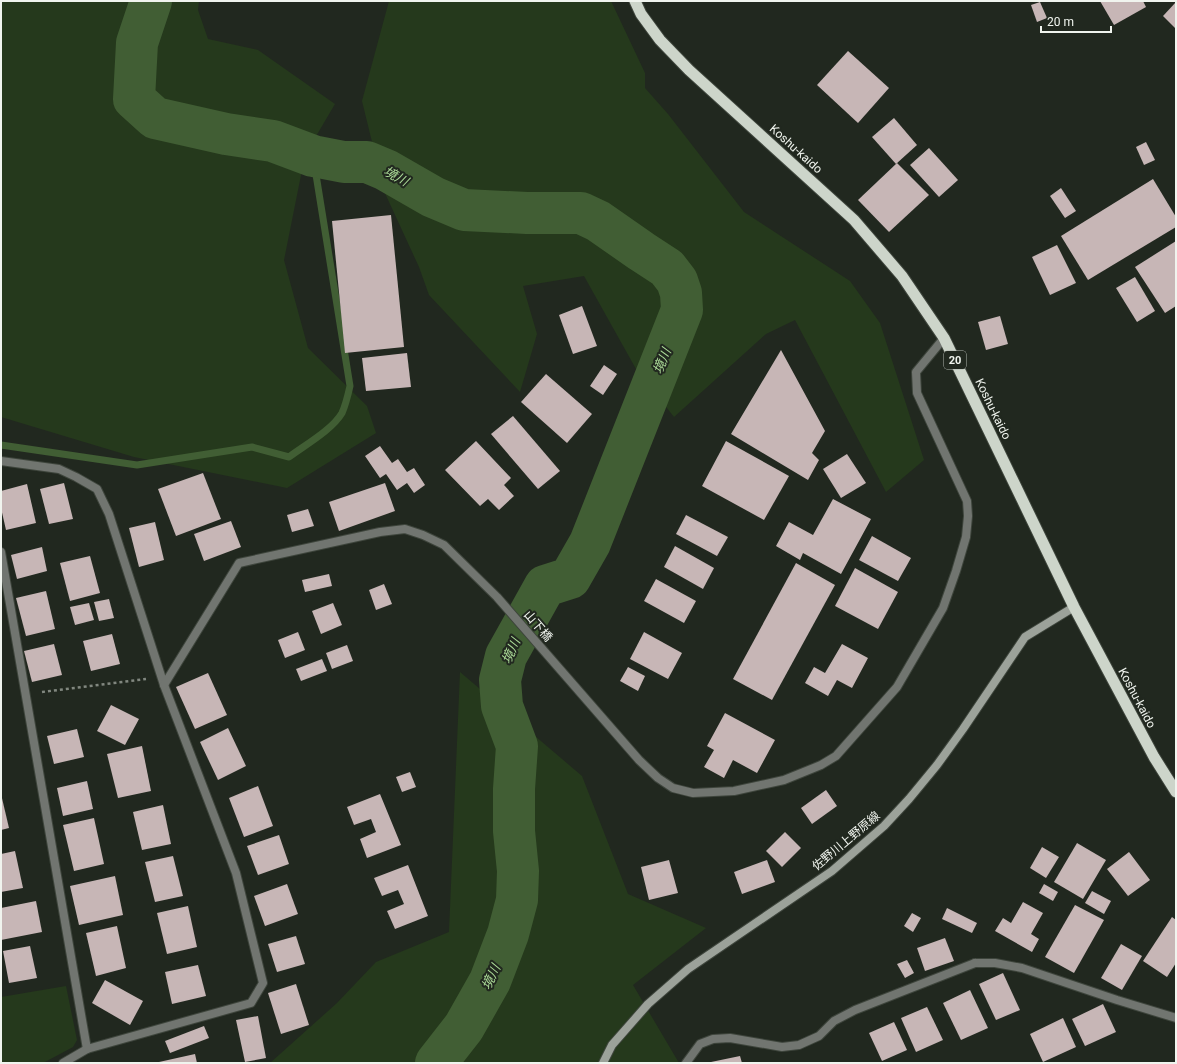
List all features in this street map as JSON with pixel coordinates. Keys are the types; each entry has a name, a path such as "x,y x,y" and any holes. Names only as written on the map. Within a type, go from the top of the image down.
{"highway":[{"name":"Koshu-kaido","path":"635,1 641,14 660,40 689,70 854,220 902,276 944,338 1074,607 1154,757 1176,792"}],"main road":[{"name":"佐野川上野原線","path":"602,1063 612,1046 648,1004 688,970 832,871 884,826 909,800 937,765 1025,637 1074,607"}],"street":[{"name":"山下橋","path":"163,681 240,563 380,532 405,530 424,535 444,545 497,597 639,760 658,778 673,788 693,793 734,791 784,780 821,765 836,756 898,687 943,608 966,537 968,516 967,501 917,394 916,372 944,338"},
{"path":"1,461 59,469 97,489 109,514 163,681 236,873 263,983 251,1003 88,1049 63,1063"},
{"path":"1,552 88,1049"},
{"path":"686,1063 700,1044 713,1039 730,1038 782,1047 799,1046 819,1036 834,1021 855,1010 975,963 995,963 1022,968 1176,1018"}],"path":[{"path":"26,694 163,681"}],"green space":[{"path":"1,1 199,1 198,10 208,39 258,50 335,104 305,155 284,260 308,348 367,406 376,433 287,488 134,457 1,417"},
{"path":"389,1 611,1 645,73 645,88 668,114 744,212 850,281 880,323 924,460 886,492 795,320 766,334 674,417 636,369 584,276 523,286 537,334 520,392 429,295 419,267 384,191 362,101"},
{"path":"460,672 582,776 628,894 706,928 633,985 679,1063 270,1063 337,1003 376,962 449,932"},
{"path":"66,986 77,1040 73,1047 43,1063 1,1063 1,997"}],"building":[{"path":"1100,1 1143,1 1146,7 1114,25"},
{"path":"1040,2 1047,18 1037,22 1031,5"},
{"path":"1176,2 1176,29 1163,16"},
{"path":"848,51 889,88 858,123 817,85"},
{"path":"894,118 917,145 896,164 872,137"},
{"path":"1146,142 1155,160 1144,165 1136,147"},
{"path":"929,148 958,180 939,197 910,165"},
{"path":"897,163 929,195 889,232 858,200"},
{"path":"1153,179 1176,217 1176,227 1088,280 1061,236"},
{"path":"1061,188 1076,211 1065,218 1050,196"},
{"path":"391,215 404,347 345,353 332,221"},
{"path":"1176,241 1176,306 1165,313 1135,267"},
{"path":"1057,245 1076,283 1050,295 1032,257"},
{"path":"1135,277 1155,311 1137,322 1116,288"},
{"path":"582,306 597,346 573,354 559,315"},
{"path":"1000,316 1008,344 986,350 978,322"},
{"path":"781,350 825,431 812,453 819,460 808,480 731,434"},
{"path":"407,353 411,387 366,391 362,358"},
{"path":"604,365 617,374 603,395 590,386"},
{"path":"546,374 592,414 567,443 521,402"},
{"path":"513,416 560,471 538,489 491,434"},
{"path":"476,441 511,478 504,485 514,496 499,510 488,499 480,506 445,470"},
{"path":"726,441 789,476 764,520 702,486"},
{"path":"380,446 392,463 398,459 407,472 414,468 425,485 414,493 407,483 397,490 386,474 380,478 365,456"},
{"path":"847,454 866,483 841,498 823,469"},
{"path":"203,473 221,519 176,536 158,489"},
{"path":"64,483 73,519 49,524 40,489"},
{"path":"385,483 395,511 339,531 329,502"},
{"path":"27,484 36,523 6,530 1,508 1,491"},
{"path":"833,499 871,519 841,574 803,553 800,560 776,546 789,522 813,535"},
{"path":"308,509 314,526 292,532 287,515"},
{"path":"686,515 728,537 717,556 676,534"},
{"path":"231,521 241,547 204,561 194,534"},
{"path":"155,522 164,560 139,567 129,528"},
{"path":"872,536 911,558 898,581 859,560"},
{"path":"675,546 714,568 703,589 664,567"},
{"path":"42,547 47,571 17,579 11,555"},
{"path":"90,556 100,593 70,601 60,563"},
{"path":"796,563 835,585 772,700 733,679"},
{"path":"855,568 898,592 878,629 835,606"},
{"path":"329,574 332,586 305,592 302,580"},
{"path":"656,579 696,601 684,623 644,601"},
{"path":"384,584 392,604 376,610 369,590"},
{"path":"46,591 55,629 26,636 16,598"},
{"path":"109,599 114,618 99,621 94,602"},
{"path":"89,603 94,620 75,625 70,607"},
{"path":"333,603 342,625 321,634 312,611"},
{"path":"298,632 305,650 285,658 278,640"},
{"path":"644,632 682,653 668,679 630,659"},
{"path":"112,634 120,664 91,671 83,641"},
{"path":"54,644 62,675 32,682 24,651"},
{"path":"842,644 868,658 852,688 837,680 828,696 805,683 814,667 825,673"},
{"path":"347,645 353,661 332,669 326,653"},
{"path":"322,659 327,671 301,681 296,669"},
{"path":"628,667 645,676 638,691 620,681"},
{"path":"208,673 227,715 195,729 176,687"},
{"path":"111,705 139,719 125,745 97,731"},
{"path":"725,713 775,740 757,773 733,760 724,778 704,767 714,750 707,746"},
{"path":"228,728 246,766 218,780 200,742"},
{"path":"77,729 84,757 54,764 47,736"},
{"path":"142,746 151,791 118,798 107,754"},
{"path":"410,772 416,787 402,792 396,777"},
{"path":"87,781 93,809 63,816 57,788"},
{"path":"258,786 273,826 244,837 229,798"},
{"path":"826,790 837,806 812,824 801,808"},
{"path":"1,794 9,828 1,830"},
{"path":"380,794 401,845 367,858 360,839 376,832 371,819 354,825 347,807"},
{"path":"163,805 171,844 142,850 133,812"},
{"path":"94,818 104,864 74,871 63,825"},
{"path":"785,832 801,848 782,867 766,851"},
{"path":"279,835 289,864 258,875 247,846"},
{"path":"1077,843 1106,860 1083,899 1054,882"},
{"path":"1042,847 1059,857 1046,878 1030,868"},
{"path":"15,851 23,888 1,892 1,854"},
{"path":"1129,852 1150,880 1128,896 1107,869"},
{"path":"173,856 183,896 155,902 145,862"},
{"path":"669,860 678,893 649,900 641,867"},
{"path":"767,860 775,882 742,894 734,872"},
{"path":"408,865 428,916 395,929 387,911 404,904 398,890 382,896 374,878"},
{"path":"115,876 123,915 79,925 70,886"},
{"path":"287,884 298,914 265,926 254,896"},
{"path":"1044,884 1058,892 1053,901 1039,893"},
{"path":"1092,891 1111,901 1104,914 1085,903"},
{"path":"36,901 42,932 1,940 1,908"},
{"path":"1023,902 1043,913 1031,934 1039,939 1032,952 995,931 1003,918 1011,923"},
{"path":"1075,905 1104,920 1074,973 1045,957"},
{"path":"188,906 197,947 167,954 157,913"},
{"path":"947,908 977,923 972,933 942,919"},
{"path":"912,913 921,918 913,932 904,926"},
{"path":"1172,917 1176,920 1176,963 1167,977 1143,961"},
{"path":"117,926 126,968 96,976 86,933"},
{"path":"296,936 305,964 277,972 268,944"},
{"path":"945,938 954,961 925,971 917,948"},
{"path":"1121,944 1142,956 1122,990 1101,978"},
{"path":"30,946 37,978 9,983 3,951"},
{"path":"907,960 914,973 905,978 897,964"},
{"path":"198,965 206,996 172,1004 165,972"},
{"path":"1003,973 1020,1010 996,1020 979,984"},
{"path":"105,980 143,1001 130,1025 92,1003"},
{"path":"296,984 309,1025 281,1034 268,993"},
{"path":"970,990 988,1028 961,1040 943,1003"},
{"path":"1103,1004 1116,1032 1085,1046 1072,1019"},
{"path":"927,1007 943,1040 916,1052 901,1018"},
{"path":"258,1016 266,1058 245,1062 236,1020"},
{"path":"1063,1018 1076,1047 1043,1062 1030,1034"},
{"path":"894,1022 907,1050 882,1061 869,1033"},
{"path":"204,1026 209,1038 170,1053 165,1041"},
{"path":"195,1054 197,1063 159,1063 159,1062"},
{"path":"740,1056 742,1063 711,1063 711,1062"}],"waterway":[{"name":"境川","path":"151,1 137,43 134,99 155,118 226,134 273,141 313,156 344,162 367,162 386,170 433,197 464,210 527,213 581,213 598,221 667,268 677,281 681,293 682,310 590,543 570,578 545,586 506,656 500,680 502,706 517,746 514,789 514,831 518,871 517,900 508,934 490,981 464,1027 436,1063"},
{"path":"1,445 137,465 252,447 289,457 318,437 332,425 342,413 350,386 313,156"}]}
